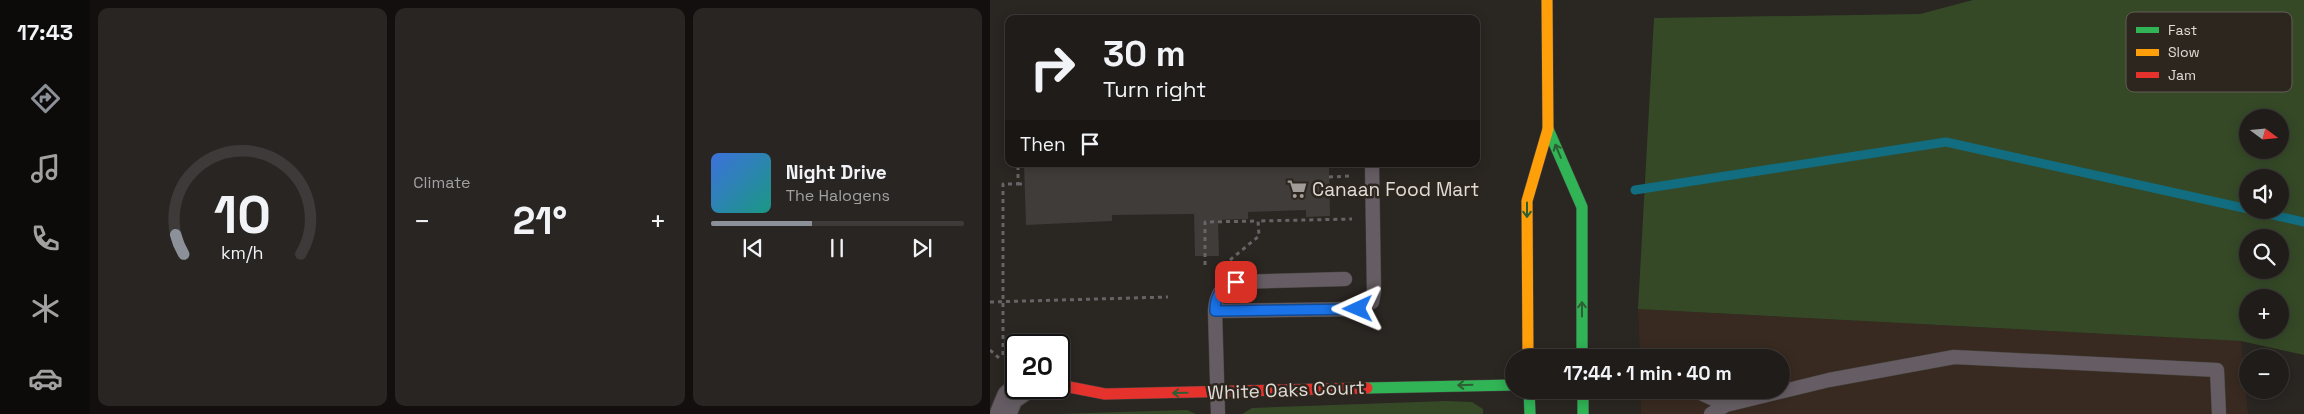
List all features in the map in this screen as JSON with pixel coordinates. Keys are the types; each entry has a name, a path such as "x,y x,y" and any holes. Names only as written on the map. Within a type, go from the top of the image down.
{"main road":[{"path":"1528,349 1527,201 1548,129 1547,0"},
{"path":"1548,129 1582,208 1582,349"},
{"name":"White Oaks Court","path":"1070,387 1091,393 1105,394 1505,385"},
{"path":"1529,399 1530,414"},
{"path":"1583,399 1583,414"}],"street":[{"path":"1000,409 1008,399"}],"lane":[{"path":"1215,311 1358,309 1372,302 1374,292 1372,167"},
{"path":"1218,414 1215,301 1219,292 1226,285 1236,282 1345,279"},
{"path":"1711,414 1726,405 1829,380 1954,357 2217,370 2219,414"},
{"path":"1713,399 1726,405"}],"path":[{"path":"1018,167 1018,184"},
{"path":"1329,177 1352,176"},
{"path":"990,350 1001,357 1003,184 1025,184"},
{"path":"1205,265 1205,221 1353,219"},
{"path":"1224,265 1259,236 1258,221"},
{"path":"990,302 1168,297"}],"shaded area":[{"path":"1638,309 2241,341 2242,349 2239,349 2239,399 2247,399 2248,414 1641,414 1640,399 1790,399 1790,349 1640,349"}],"green space":[{"path":"1973,0 2304,0 2304,355 2289,352 2289,349 2277,349 2241,341 1638,309 1654,18 1920,14"},
{"path":"1446,401 1472,402 1483,409 1483,414 1242,414 1252,408"},
{"path":"1187,410 1196,414 1055,414"}],"building":[{"path":"1024,167 1329,167 1330,216 1306,217 1306,210 1248,212 1248,219 1218,220 1219,256 1195,256 1194,214 1112,215 1112,221 1026,225"}],"waterway":[{"path":"1635,190 1946,142 2239,207"},
{"path":"2289,219 2304,222"}],"traffic: fast":[{"path":"1548,129 1582,207 1582,349"},
{"path":"1367,388 1505,385"},
{"path":"1529,399 1530,414"},
{"path":"1583,399 1583,414"}],"traffic: slow":[{"path":"1528,349 1527,201 1548,129 1547,0"}],"traffic: jam":[{"path":"1070,387 1105,394 1367,388"}],"place":[{"name":"Canaan Food Mart","path":"1297,189"}],"route":[{"path":"1236,282 1226,285 1219,292 1215,301 1215,311 1358,309"}]}
